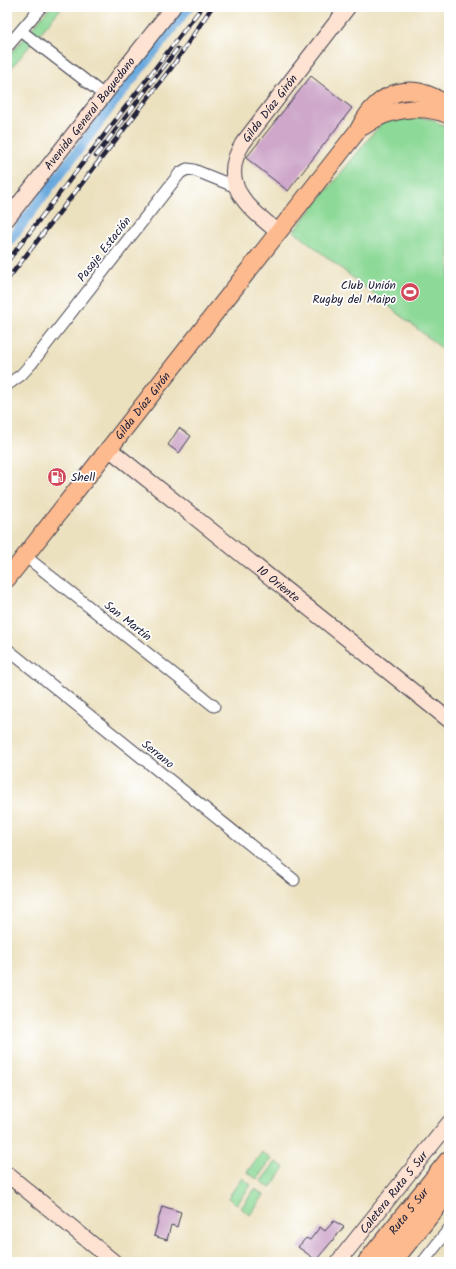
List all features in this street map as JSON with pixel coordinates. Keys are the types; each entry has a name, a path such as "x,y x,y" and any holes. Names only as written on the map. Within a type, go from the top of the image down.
{"highway":[{"name":"Ruta 5 Sur","path":"368,1262 449,1161"},
{"name":"Ruta 5 Sur","path":"391,1262 449,1190"}],"main road":[{"name":"Avenida General Baquedano","path":"7,219 173,7"},
{"name":"Gilda Díaz Girón","path":"278,232 246,203 236,187 234,180 234,166 237,154 243,143 348,7"},
{"name":"Gilda Díaz Girón","path":"7,579 108,448 359,130 372,109 384,99 399,92 411,90 438,100 449,107"},
{"name":"Gilda Díaz Girón","path":"359,130 383,115 402,110 424,109 449,115"},
{"name":"10 Oriente","path":"108,448 449,720"},
{"name":"Caletera Ruta 5 Sur","path":"338,1262 449,1123"},
{"path":"7,1174 114,1262"}],"street":[{"path":"9,42 21,31 41,7"},
{"path":"21,31 104,95"},
{"name":"Pasaje Estación","path":"7,385 21,375 31,364 180,173 187,169 194,170 236,187"},
{"name":"San Martín","path":"25,556 214,706"},
{"name":"Serrano","path":"7,649 294,880"},
{"path":"423,1262 449,1229"}],"green space":[{"path":"50,7 62,7 7,73 7,58"},
{"name":"Club Unión Rugby del Maipo","path":"403,117 432,119 449,129 449,354 294,231 384,120"},
{"path":"262,1152 271,1159 257,1179 247,1172"},
{"path":"276,1162 285,1168 270,1188 261,1181"},
{"path":"242,1178 251,1185 237,1204 228,1198"},
{"path":"255,1189 264,1195 250,1215 241,1208"}],"building":[{"path":"311,76 352,108 288,191 246,158"},
{"path":"179,428 191,436 179,453 168,445"},
{"path":"162,1206 181,1212 177,1227 171,1225 167,1240 154,1236"},
{"path":"334,1221 344,1227 316,1260 298,1247 306,1238 310,1240 320,1227 325,1231"}],"waterway":[{"path":"7,244 109,109 189,7"}],"railway":[{"path":"7,262 202,7"},
{"path":"7,280 172,67 212,7"},
{"path":"96,156 177,49"}],"place":[{"name":"Club Unión Rugby del Maipo","path":"410,292"},
{"name":"Shell","path":"57,477"}]}
